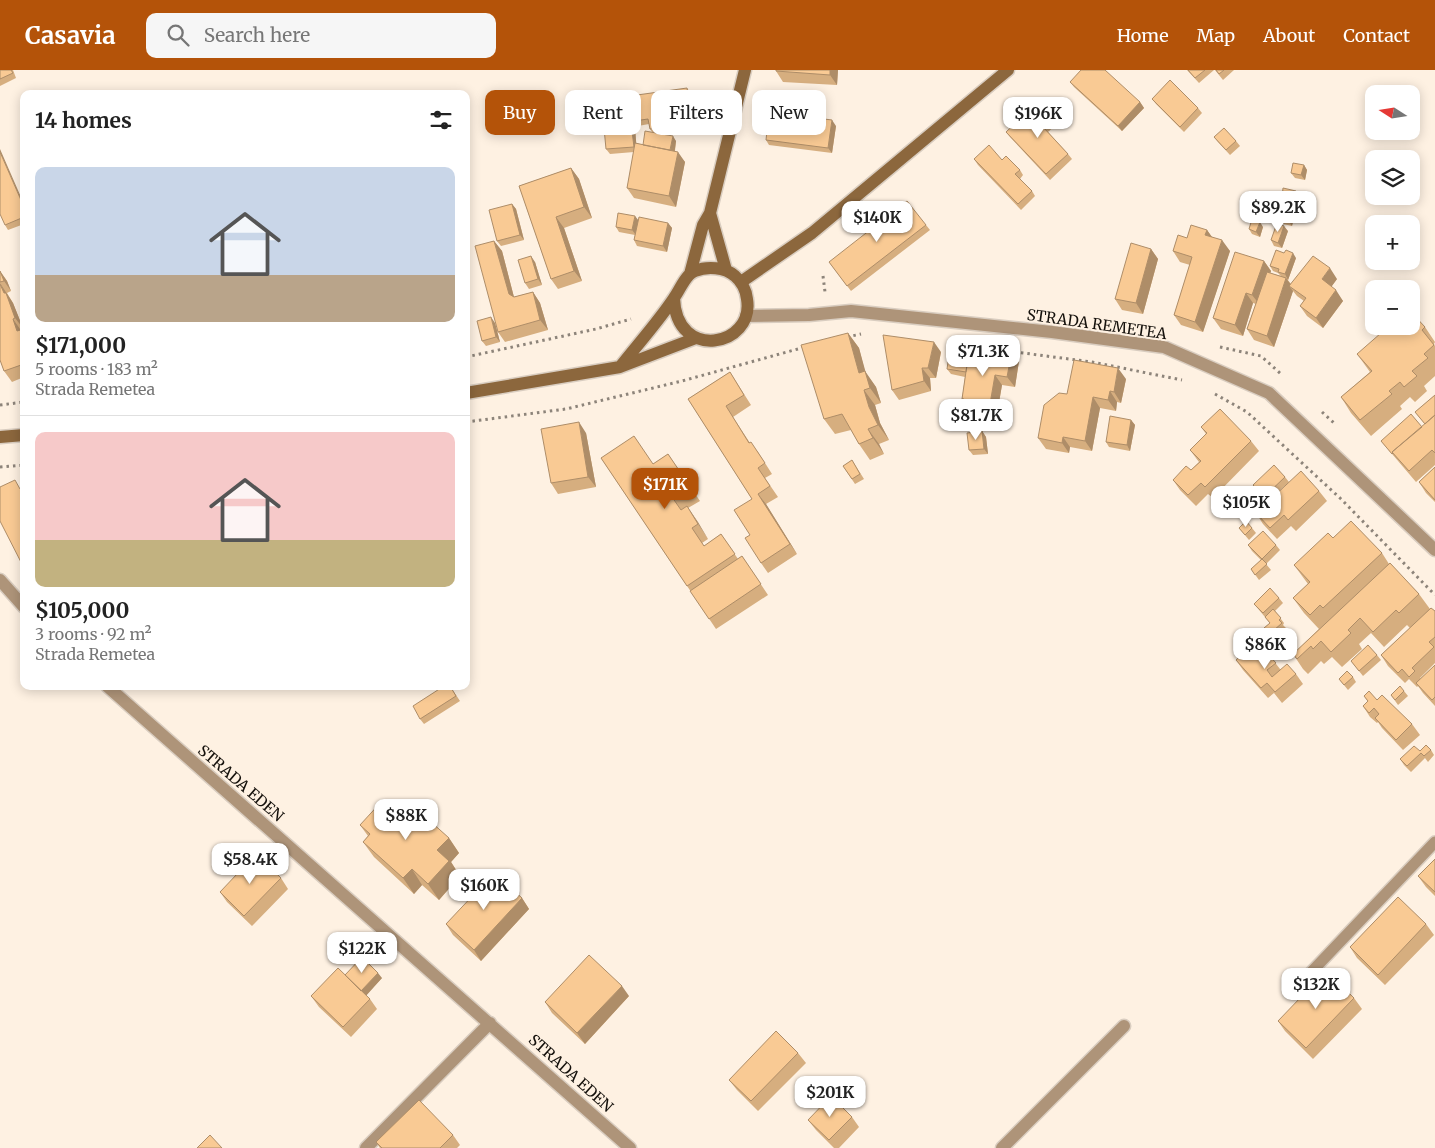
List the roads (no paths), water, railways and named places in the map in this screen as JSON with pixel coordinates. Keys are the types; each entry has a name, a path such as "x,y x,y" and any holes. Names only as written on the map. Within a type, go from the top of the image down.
{"street":[{"path":"620,368 674,298 690,274 703,226 710,213 745,70"},
{"path":"741,282 812,233 1008,70"},
{"path":"710,213 726,270"},
{"path":"674,298 674,310 678,322 696,338 708,341 720,340 731,335 740,327 746,316 748,305 746,293 741,282 726,270 703,268 690,274"},
{"name":"STRADA REMETEA","path":"746,316 809,315 850,311 1052,332 1164,348 1269,393 1435,550"},
{"path":"470,392 620,368 696,338"},
{"path":"0,437 20,435"},
{"path":"0,580 20,602"},
{"name":"STRADA EDEN","path":"112,690 630,1148"},
{"path":"366,1148 490,1023"},
{"path":"1002,1148 1124,1026"}],"lane":[{"path":"1297,987 1435,842"}]}
